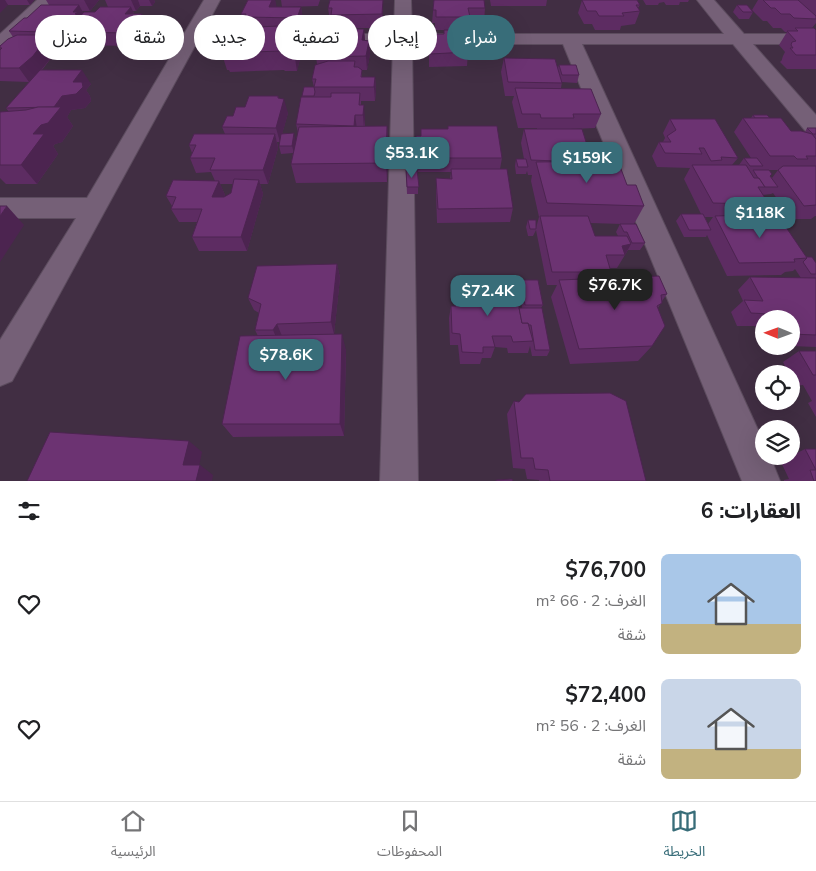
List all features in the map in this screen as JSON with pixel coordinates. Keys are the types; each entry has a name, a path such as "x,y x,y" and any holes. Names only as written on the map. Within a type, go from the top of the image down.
{"street":[{"path":"0,44 46,0"},
{"path":"0,370 95,208 212,0"},
{"path":"403,0 403,15"},
{"path":"705,0 816,129"},
{"path":"190,39 368,39"},
{"path":"437,39 816,39"},
{"path":"570,39 761,481"},
{"path":"398,481 402,60"},
{"path":"0,208 95,208"}],"building":[{"path":"248,0 272,0 269,7 301,7 298,15 275,15 275,18 265,17 265,15 241,14"},
{"path":"330,0 383,0 382,14 331,15 332,8 328,8"},
{"path":"434,0 484,0 485,8 468,8 470,15 447,15 447,17 437,17 436,10 433,10"},
{"path":"582,0 637,0 640,5 636,5 640,11 622,13 624,16 599,16 596,11 587,11"},
{"path":"763,0 798,0 816,16 816,19 794,18 790,14 781,14"},
{"path":"41,5 79,5 73,12 78,12 76,15 35,15 35,32 9,31 24,18 27,18"},
{"path":"737,5 747,5 753,12 743,12"},
{"path":"100,7 131,7 125,14 142,14 116,15 116,33 106,33 106,15 81,15 84,12 95,12"},
{"path":"275,26 275,51 265,52 265,27"},
{"path":"795,28 814,28 816,30 816,55 796,55 790,48 793,48 792,42 796,41 787,31 798,31"},
{"path":"358,29 364,29 362,40 368,41 366,56 358,56"},
{"path":"444,30 447,30 447,53 437,54 437,34 444,34"},
{"path":"17,35 35,35 35,53 19,68 0,68 0,50 2,48 0,46 8,39"},
{"path":"515,58 555,59 562,83 508,82 504,60 515,60"},
{"path":"328,61 355,61 354,67 362,70 361,77 375,77 374,87 314,87 316,79 312,79 315,65"},
{"path":"559,65 576,65 579,75 562,75"},
{"path":"40,70 82,70 73,82 82,82 83,87 76,94 62,96 54,107 6,108"},
{"path":"304,87 314,87 314,96 302,96"},
{"path":"515,88 591,89 601,114 573,114 574,118 541,118 540,114 522,114"},
{"path":"331,93 360,93 359,105 364,105 363,115 355,115 354,126 296,124 301,97 331,97"},
{"path":"249,96 278,96 278,98 284,99 276,128 222,127 227,116 233,116 236,107 245,107"},
{"path":"38,107 61,107 48,123 41,125 33,134 44,134 21,165 0,165 0,112"},
{"path":"753,115 767,115 770,118 755,118"},
{"path":"743,118 781,118 791,131 812,134 816,139 816,156 806,156 808,159 797,159 794,156 770,156"},
{"path":"670,119 715,119 738,158 721,157 722,160 711,161 704,148 699,148 702,154 665,153 659,142 671,142 667,136 676,130"},
{"path":"387,126 386,163 291,164 299,127"},
{"path":"448,126 497,126 502,158 416,158 416,136 421,136 421,129 448,129"},
{"path":"807,128 816,128 816,134 813,134"},
{"path":"524,129 582,129 587,145 595,146 597,153 582,162 531,160"},
{"path":"294,133 292,146 279,146 281,134"},
{"path":"194,134 275,134 263,170 210,170 215,158 190,158 196,145 189,145"},
{"path":"744,158 757,158 763,166 750,166"},
{"path":"516,159 526,159 528,167 518,167"},
{"path":"618,161 627,185 636,185 644,206 547,203 536,162"},
{"path":"692,165 746,165 754,178 759,178 765,187 758,187 765,198 751,198 754,204 713,203"},
{"path":"783,166 816,166 816,205 804,206 778,170"},
{"path":"451,169 507,169 513,208 438,209 436,178 452,179"},
{"path":"406,170 417,170 419,187 407,187"},
{"path":"753,170 769,170 772,174 770,176 778,187 765,187"},
{"path":"234,179 259,180 241,237 192,237 202,209 171,209 176,197 166,196 173,180 219,181 212,197 224,197 231,193"},
{"path":"0,206 7,206 0,216"},
{"path":"681,214 703,214 711,230 689,230"},
{"path":"777,214 807,258 794,259 795,262 739,263 715,216"},
{"path":"540,216 588,216 595,236 627,236 631,244 622,246 625,255 606,255 611,272 552,272"},
{"path":"528,220 536,220 536,229 530,229"},
{"path":"620,224 636,224 645,243 632,243 627,232 624,232"},
{"path":"806,257 812,257 816,263 816,274 811,274 803,262"},
{"path":"337,264 331,322 277,324 273,330 255,330 261,304 248,298 257,266"},
{"path":"659,276 667,294 661,295 662,303 657,306 665,326 652,346 579,349 559,280"},
{"path":"750,277 816,278 816,335 800,334 800,310 755,310 755,313 751,313 744,300 763,301"},
{"path":"521,280 538,280 543,305 525,305"},
{"path":"483,283 515,286 522,323 528,323 533,341 513,342 511,336 492,336 495,347 483,347 483,353 462,352 460,334 452,333 451,306 456,306 455,288 484,288"},
{"path":"519,308 542,308 550,350 535,350 531,325 522,323"},
{"path":"342,334 340,424 222,424 240,336"},
{"path":"800,351 816,351 816,375 813,375"},
{"path":"610,393 626,401 646,481 550,481 548,470 535,469 533,458 521,458 514,401 519,402 526,394"},
{"path":"50,432 189,441 183,465 200,465 196,481 27,481"},
{"path":"805,449 816,449 816,470"},
{"path":"810,470 816,470 816,481 814,481"},
{"path":"512,479 513,481 496,481 496,480"}]}
